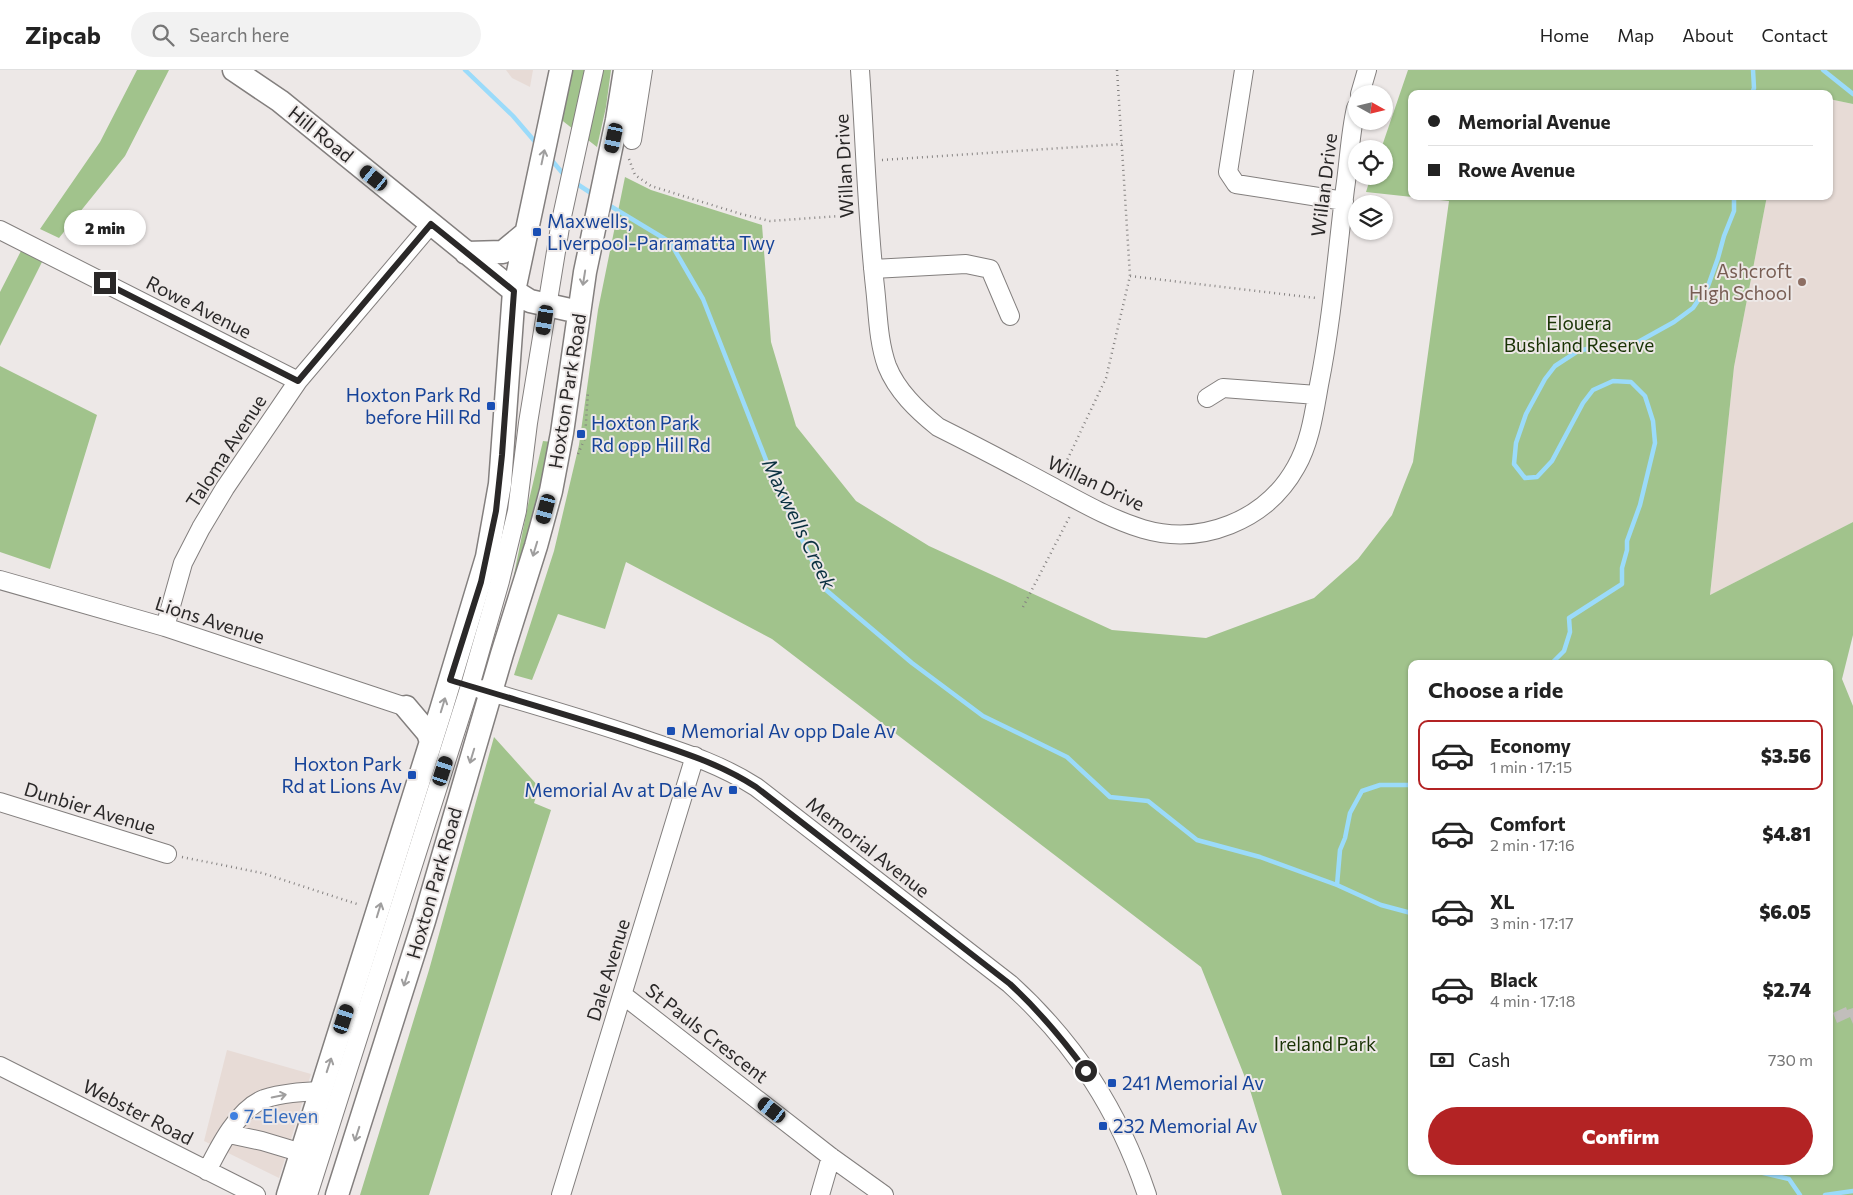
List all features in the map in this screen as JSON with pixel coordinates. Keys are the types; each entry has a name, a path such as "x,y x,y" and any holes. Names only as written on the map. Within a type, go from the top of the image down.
{"main road":[{"name":"Hill Road","path":"234,70 280,101 514,291 530,301 579,312"},
{"name":"Hoxton Park Road","path":"337,1195 424,921 470,686 481,582 496,511 502,465 514,291 561,70"},
{"name":"Hoxton Park Road","path":"288,1195 431,742 470,686 536,546 551,490 562,433 579,312 591,244 619,157 625,70"},
{"path":"466,252 503,252 526,233"},
{"path":"406,706 428,733 431,742"}],"street":[{"path":"308,1195 470,686 500,581 517,511 528,423 561,221 594,70"},
{"path":"632,140 643,70"},
{"name":"Willan Drive","path":"860,70 868,214 881,340 887,366 896,383 921,413 938,427 1078,501 1125,523 1168,534 1197,534 1222,529 1247,518 1283,486 1296,467 1306,445 1317,395 1332,300 1353,130"},
{"path":"1244,70 1228,172 1236,184 1344,201"},
{"path":"1363,85 1367,70"},
{"name":"Taloma Avenue","path":"165,627 183,563 225,488 298,381 431,224"},
{"name":"Rowe Avenue","path":"0,230 298,381"},
{"path":"873,269 966,264 990,269 1010,316"},
{"path":"1208,398 1223,388 1317,395"},
{"name":"Lions Avenue","path":"0,580 165,627 406,706"},
{"name":"Memorial Avenue","path":"470,686 695,756 734,773 756,787 1010,984 1036,1008 1060,1035 1102,1095 1131,1151 1146,1195"},
{"name":"Dale Avenue","path":"562,1195 695,756"},
{"name":"Dunbier Avenue","path":"0,802 166,854"},
{"name":"St Pauls Crescent","path":"623,995 884,1195"},
{"name":"Webster Road","path":"0,1066 256,1195"},
{"path":"208,1171 228,1134 250,1106 280,1094 321,1091"},
{"path":"228,1134 302,1153"},
{"path":"820,1195 832,1157"}],"path":[{"path":"1053,487 1106,378 1130,276 1117,70"},
{"path":"866,161 1122,144"},
{"path":"619,157 635,175 652,186 741,214 770,221 868,214"},
{"path":"1130,276 1332,300"},
{"path":"1024,607 1078,501"},
{"path":"166,854 262,873 366,907"}],"shaded area":[{"path":"506,70 533,70 530,87 512,78"},
{"name":"Ashcroft High School","path":"1833,100 1853,104 1853,522 1710,595 1734,367 1766,200 1833,200"},
{"path":"227,1050 311,1074 279,1178 204,1141"}],"green space":[{"path":"137,70 169,70 125,156 59,238 40,229 100,142"},
{"path":"569,70 586,70 573,129 559,118"},
{"path":"603,70 611,70 606,107 597,147 588,140"},
{"path":"1408,70 1853,70 1853,104 1833,100 1833,90 1408,90 1408,197 1366,192 1368,185 1393,185 1393,140 1384,140 1387,130 1393,130 1393,114"},
{"path":"625,177 651,190 762,225 771,342 796,426 856,501 929,546 1112,630 1206,638 1314,598 1358,559 1392,515 1413,462 1449,201 1440,200 1766,200 1734,367 1710,595 1853,522 1853,635 1842,679 1853,706 1853,1195 1282,1195 1250,1090 1201,967 772,639 626,562 605,629 558,614 532,680 514,675 554,551 579,445 598,310"},
{"path":"22,249 43,260 0,346 0,292"},
{"path":"0,366 97,415 50,569 0,552"},
{"path":"543,441 552,442 518,576 514,575"},
{"path":"494,737 539,787 534,803 551,810 429,1195 360,1195 429,970"}],"building":[{"path":"1846,1007 1847,1010 1853,1008 1853,1024 1850,1017 1837,1023 1833,1013"}],"waterway":[{"name":"Maxwells Creek","path":"465,70 513,116 537,144"},
{"path":"1753,70 1753,90"},
{"path":"1823,70 1853,94"},
{"name":"Maxwells Creek","path":"549,157 565,176"},
{"name":"Maxwells Creek","path":"574,182 594,195"},
{"path":"1555,660 1564,651 1570,632 1569,618 1622,584 1622,568 1627,550 1627,541 1640,505 1655,443 1653,421 1645,396 1631,382 1613,381 1593,390 1583,403 1552,461 1537,477 1525,478 1514,464 1516,443 1526,414 1545,379 1555,366 1578,351 1613,343 1638,342 1674,322 1693,308 1708,286 1734,211 1734,200"},
{"name":"Maxwells Creek","path":"607,204 670,242 703,299 775,483 826,590 912,663 983,716 1067,757 1110,797 1148,801 1197,840 1260,857 1337,885 1381,905 1408,912"},
{"path":"1337,885 1340,850 1345,838 1350,813 1362,791 1380,785 1408,785"},
{"path":"1772,1175 1789,1179 1800,1195"},
{"path":"1825,1195 1853,1191"}],"place":[{"name":"Maxwells, Liverpool-Parramatta Twy","path":"537,232"},
{"name":"Ashcroft High School","path":"1802,282"},
{"name":"Hoxton Park Rd before Hill Rd","path":"491,406"},
{"name":"Hoxton Park Rd opp Hill Rd","path":"581,434"},
{"name":"Memorial Av opp Dale Av","path":"671,731"},
{"name":"Hoxton Park Rd at Lions Av","path":"412,775"},
{"name":"Memorial Av at Dale Av","path":"733,790"},
{"name":"241 Memorial Av","path":"1112,1083"},
{"name":"7-Eleven","path":"234,1116"},
{"name":"232 Memorial Av","path":"1103,1126"}],"route":[{"path":"105,283 298,381 431,224 514,291 500,484 496,511 481,582 450,680 695,756 734,773 756,787 1010,984 1036,1008 1060,1035 1086,1071"}],"park label":[{"name":"Elouera Bushland Reserve","path":"1579,334"},
{"name":"Ireland Park","path":"1325,1044"}]}
